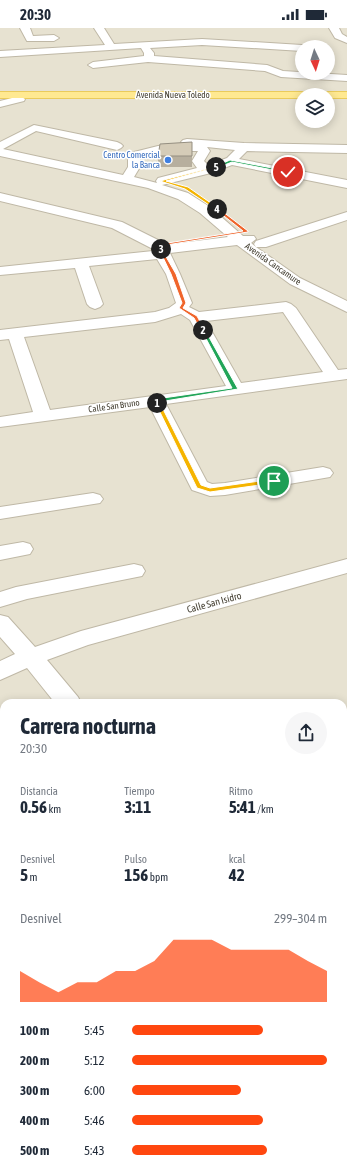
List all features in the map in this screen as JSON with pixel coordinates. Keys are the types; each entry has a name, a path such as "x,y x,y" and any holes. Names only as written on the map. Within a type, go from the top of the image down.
{"main road":[{"name":"Avenida Nueva Toledo","path":"0,99 347,95"},
{"name":"Avenida Nueva Toledo","path":"20,99 295,100"},
{"path":"335,100 347,100"}],"street":[{"path":"25,28 30,39 54,38"},
{"path":"99,28 111,47"},
{"path":"346,39 338,36 335,29 347,30"},
{"path":"195,33 202,42"},
{"path":"0,54 202,42 295,48"},
{"path":"143,45 149,53 149,59"},
{"path":"93,65 149,59 267,68 277,65 286,47"},
{"path":"277,65 281,74 295,74"},
{"path":"335,76 347,78"},
{"path":"0,99 20,99"},
{"path":"1,142 34,128 38,128 117,146"},
{"path":"1,142 186,188 198,194 247,238"},
{"name":"Avenida Cancamure","path":"1,142 151,185 183,196 267,250 304,276 347,295"},
{"path":"187,142 244,146 347,149"},
{"path":"162,181 207,170 231,161 244,146"},
{"path":"129,175 134,167 134,156 175,147 201,148 204,151 198,161 200,165 207,170"},
{"path":"231,161 347,184"},
{"path":"2,199 117,225 160,250 173,274 184,303 181,308 170,314 155,317 7,334 43,416"},
{"path":"0,271 80,262 160,250 209,240 247,238 347,216"},
{"name":"Avenida Cancamure","path":"247,238 295,281 347,307"},
{"path":"80,262 95,304"},
{"path":"196,317 286,307 291,311 340,375"},
{"path":"181,308 196,317 236,389"},
{"name":"Calle San Bruno","path":"0,422 340,375"},
{"path":"156,401 199,486 210,490 225,489 323,473"},
{"path":"0,513 93,499"},
{"path":"0,553 23,548"},
{"name":"Calle San Isidro","path":"37,664 56,655 77,643 81,639 347,566"},
{"path":"0,600 24,592 134,571"},
{"path":"0,623 66,699"},
{"path":"0,671 37,664"}],"shaded area":[{"path":"0,28 347,28 347,699 0,699"}],"building":[{"path":"192,142 192,156 158,156 160,144"}],"place":[{"name":"Centro Comercial la Banca","path":"168,160"}],"route":[{"path":"274,481 225,489 210,490 199,486 156,401 236,389 196,317 181,308 184,303 173,274 157,245 246,231 198,194 186,188 162,181 220,166 231,161 288,172"}]}
